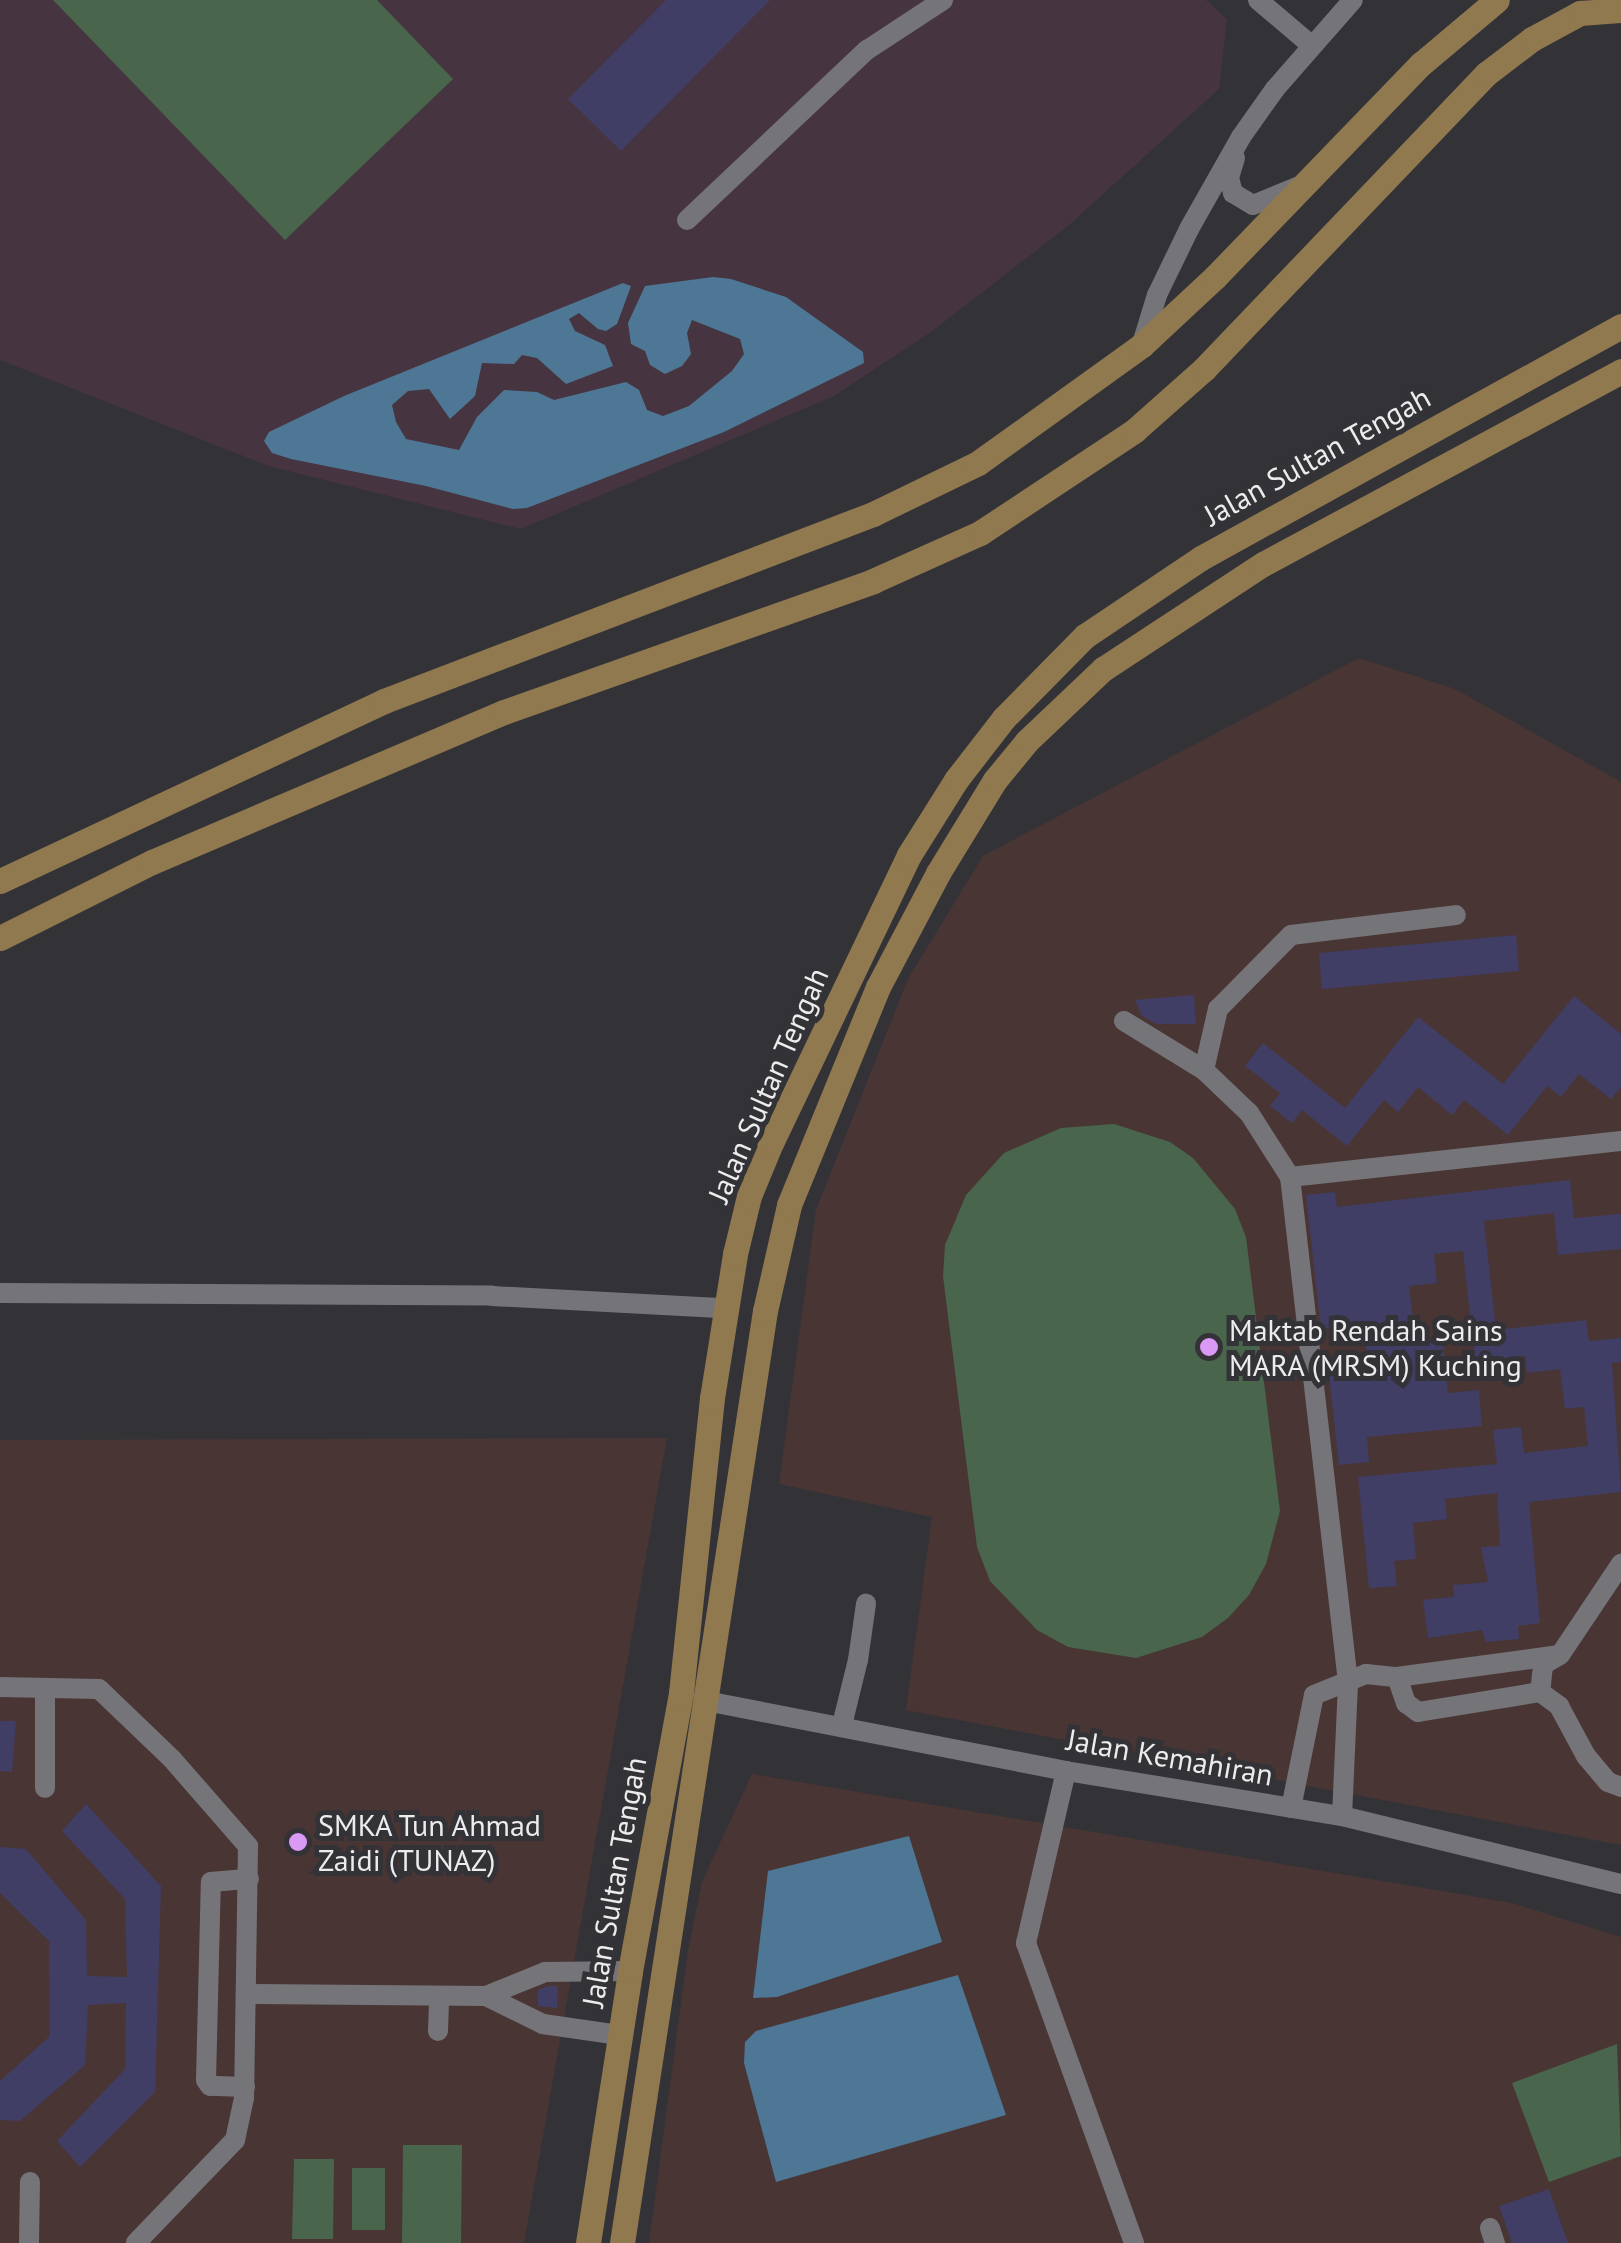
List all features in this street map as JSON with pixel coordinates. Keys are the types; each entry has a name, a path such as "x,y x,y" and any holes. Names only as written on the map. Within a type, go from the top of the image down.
{"main road":[{"path":"0,881 384,701 873,514 978,462 1142,344 1215,278 1297,187 1421,64 1496,0"},
{"path":"0,938 152,862 504,712 873,581 980,532 1134,430 1204,369 1486,74 1532,39 1580,13 1621,10"},
{"name":"Jalan Sultan Tengah","path":"588,2243 619,2035 681,1693 724,1308 749,1196 786,1110 909,855 946,795 1004,718 1085,636 1144,592 1621,326"},
{"name":"Jalan Sultan Tengah","path":"622,2243 765,1311 789,1205 878,987 938,873 995,780 1027,740 1103,669 1201,601 1621,371"}],"street":[{"path":"687,220 867,50 944,0"},
{"path":"1258,0 1311,45"},
{"path":"1142,344 1157,296 1180,246 1240,137 1311,45 1353,0"},
{"path":"1240,137 1229,178 1232,193 1253,205 1297,187"},
{"path":"1204,1070 1218,1009 1291,935 1456,915"},
{"path":"1124,1021 1204,1070 1248,1114 1290,1177 1348,1682 1342,1816"},
{"path":"1290,1177 1621,1142"},
{"path":"0,1293 492,1296 724,1308"},
{"path":"1540,1692 1543,1666 1560,1655 1621,1564"},
{"path":"842,1724 866,1604"},
{"path":"1290,1808 1314,1695 1366,1674 1396,1676 1560,1655"},
{"path":"1396,1676 1406,1703 1418,1712 1540,1692 1559,1706 1586,1756 1608,1782 1621,1787"},
{"path":"0,1688 99,1689 172,1758 248,1846 244,2087 235,2140 136,2243"},
{"path":"45,1688 45,1788"},
{"name":"Jalan Kemahiran","path":"706,1700 1066,1771 1342,1816 1621,1884"},
{"path":"1066,1771 1026,1943 1134,2243"},
{"path":"244,2087 210,2086 206,2080 212,1882 249,1879"},
{"path":"248,1994 486,1996 544,1972 630,1971"},
{"path":"438,2031 440,1996"},
{"path":"486,1996 542,2024 619,2035"},
{"path":"28,2243 30,2182"}],"shaded area":[{"path":"0,0 1206,0 1227,19 1219,89 1069,225 931,332 834,396 521,529 269,466 0,360"},
{"name":"Maktab Rendah Sains MARA (MRSM) Kuching","path":"1359,658 1455,689 1621,782 1621,1845 906,1710 932,1517 779,1484 816,1210 908,979 983,856"},
{"name":"SMKA Tun Ahmad Zaidi (TUNAZ)","path":"667,1438 524,2243 0,2243 0,1440"},
{"path":"752,1774 1512,1903 1621,1937 1621,2243 649,2243 688,1951 702,1882"}],"green space":[{"path":"53,0 377,0 453,79 285,240"},
{"path":"1114,1124 1170,1142 1193,1158 1235,1209 1246,1237 1280,1511 1266,1564 1249,1595 1228,1618 1202,1637 1136,1658 1068,1647 1037,1630 990,1581 977,1547 943,1276 945,1245 966,1195 1004,1153 1061,1128"},
{"path":"1617,2044 1621,2156 1549,2182 1512,2083"},
{"path":"403,2145 462,2145 461,2243 402,2243"},
{"path":"294,2159 334,2159 333,2239 292,2239"},
{"path":"352,2168 385,2168 385,2230 352,2230"}],"water":[{"path":"713,277 786,297 863,352 864,363 724,432 527,508 513,509 426,486 291,459 272,453 264,441 269,432 344,396 623,283 631,286 617,324 606,331 579,313 569,319 575,331 605,345 613,366 566,384 537,358 522,355 514,364 482,363 475,396 450,419 429,389 408,391 392,405 396,422 406,439 459,450 477,417 504,390 537,392 554,400 626,382 639,390 647,410 663,416 689,406 732,371 744,354 740,339 692,320 687,333 691,354 682,366 665,374 650,365 645,351 631,344 628,323 645,286"},
{"path":"909,1836 942,1942 777,1997 753,1998 768,1871"},
{"path":"958,1975 1006,2115 776,2182 744,2063 745,2042 756,2031"}],"building":[{"path":"666,0 770,0 621,151 568,99"},
{"path":"1516,935 1519,971 1322,989 1319,953"},
{"path":"1194,995 1196,1024 1156,1024 1142,1016 1135,1000"},
{"path":"1574,996 1621,1034 1621,1087 1611,1099 1579,1074 1561,1097 1547,1086 1508,1135 1464,1100 1452,1115 1418,1087 1398,1112 1384,1100 1347,1146 1302,1110 1292,1123 1270,1106 1280,1093 1245,1066 1263,1043 1345,1108 1418,1017 1503,1084"},
{"path":"1570,1180 1574,1218 1621,1214 1621,1249 1558,1255 1554,1213 1484,1221 1496,1330 1586,1320 1589,1341 1621,1338 1621,1362 1612,1363 1621,1492 1529,1502 1540,1623 1518,1626 1519,1639 1486,1642 1482,1630 1428,1638 1423,1600 1454,1597 1453,1585 1488,1582 1481,1547 1500,1546 1497,1493 1445,1499 1447,1519 1413,1523 1416,1559 1394,1561 1397,1586 1369,1588 1358,1477 1497,1464 1493,1430 1521,1427 1524,1453 1588,1446 1584,1407 1565,1409 1560,1369 1527,1373 1525,1356 1475,1361 1463,1251 1434,1254 1437,1283 1409,1286 1416,1343 1443,1341 1448,1393 1479,1390 1482,1426 1367,1437 1369,1462 1339,1465 1328,1366 1368,1362 1363,1324 1321,1329 1306,1195 1335,1192 1337,1207"},
{"path":"0,1721 16,1721 12,1772 0,1771"},
{"path":"86,1804 161,1886 155,2092 80,2167 57,2141 125,2069 126,2003 88,2005 85,2065 20,2121 0,2120 0,2081 50,2036 49,1941 0,1893 0,1847 26,1849 86,1920 87,1976 127,1977 125,1899 62,1831"},
{"path":"558,1986 557,2008 538,2006 538,1990"},
{"path":"1549,2189 1568,2243 1512,2243 1499,2206"}],"place":[{"name":"Maktab Rendah Sains MARA (MRSM) Kuching","path":"1209,1347"},
{"name":"SMKA Tun Ahmad Zaidi (TUNAZ)","path":"298,1842"}]}
